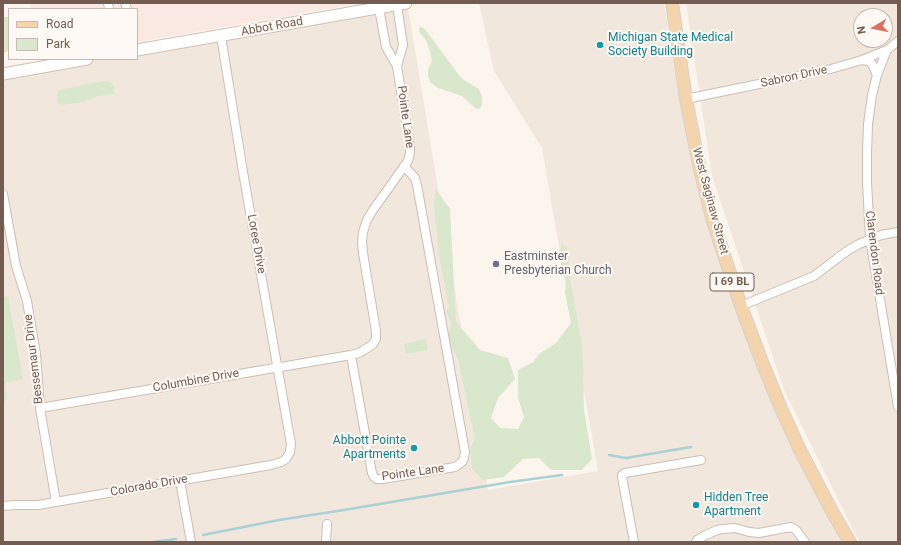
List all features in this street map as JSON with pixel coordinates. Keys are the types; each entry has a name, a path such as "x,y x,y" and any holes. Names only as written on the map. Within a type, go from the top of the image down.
{"main road":[{"name":"West Saginaw Street","path":"672,3 686,99 699,165 712,218 740,306 792,432 834,515 850,542"},
{"name":"Abbot Road","path":"138,50 402,4"},
{"path":"3,74 81,60"}],"street":[{"path":"397,66 403,45 402,4"},
{"path":"379,8 386,47 397,66"},
{"name":"Loree Drive","path":"221,36 278,367 290,452"},
{"name":"Sabron Drive","path":"686,99 827,70 862,60 887,50 898,41"},
{"name":"Clarendon Road","path":"887,50 877,75 872,95 866,153 870,239 898,407"},
{"path":"862,60 869,61 877,75"},
{"name":"Pointe Lane","path":"397,66 410,147 409,158 373,210 367,220 363,232 363,253 376,339 366,350 351,355 372,473 377,479 455,467 462,462 465,452 417,185 415,178 404,166"},
{"name":"Bessemaur Drive","path":"3,194 15,259 27,301 36,354 40,408 56,502"},
{"path":"740,306 814,276 847,251 870,239 881,235 898,232"},
{"name":"Columbine Drive","path":"40,408 351,355"},
{"name":"Colorado Drive","path":"3,506 38,505 281,462 286,459 290,452"},
{"path":"634,542 622,475 625,473 701,460"},
{"path":"180,481 191,542"},
{"path":"326,542 327,524"},
{"path":"696,542 704,536 717,530 734,528 759,533 791,527 796,530 806,542"}],"shaded area":[{"path":"30,3 362,3 138,42 138,8 31,8"},
{"path":"479,3 664,3 679,99 711,229 755,363 826,505 848,542 3,542 3,74 93,60 138,60 138,53 408,8 488,490 598,471 542,148 494,71"},
{"path":"686,3 898,3 898,542 860,542 784,390 712,176"}],"green space":[{"path":"3,17 8,17 8,51 3,53"},
{"path":"421,27 425,29 461,78 479,89 482,97 482,105 480,108 476,109 462,96 438,88 430,82 428,69 432,61 426,40 419,32 419,28"},
{"path":"103,81 110,82 114,86 114,94 97,96 84,102 61,105 58,102 57,94 59,90"},
{"path":"436,189 450,209 456,322 480,350 508,358 515,379 498,398 491,418 500,428 518,429 524,417 518,398 518,370 533,362 539,354 556,343 571,323 565,293 566,282 559,257 562,244 567,247 571,285 581,338 584,410 592,459 582,470 551,470 539,458 523,459 504,477 483,480 472,469 470,449 475,439 458,359 448,340 451,323 446,311 449,307 439,256 434,206"},
{"path":"8,296 23,379 5,383 7,399 3,402 3,297"},
{"path":"426,339 428,350 406,354 404,344"}],"waterway":[{"path":"609,455 626,458 691,447"},
{"path":"203,535 279,520 510,482 562,475"},
{"path":"153,542 176,539"}],"place":[{"name":"Michigan State Medical Society Building","path":"600,45"},
{"name":"Eastminster Presbyterian Church","path":"496,264"},
{"name":"Abbott Pointe Apartments","path":"414,448"},
{"name":"Hidden Tree Apartment","path":"696,505"}]}
